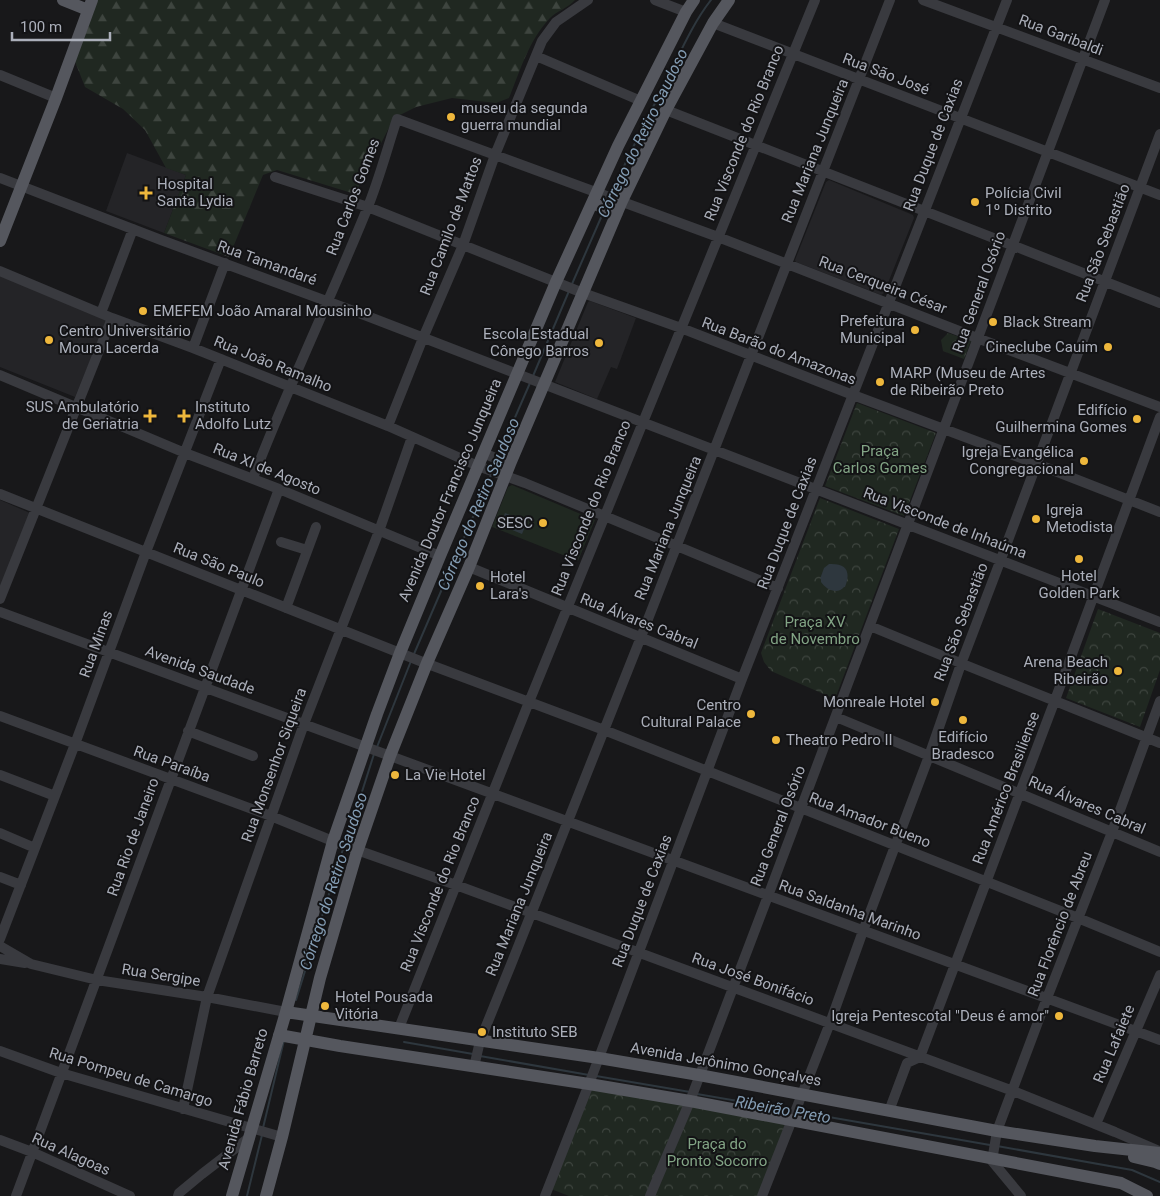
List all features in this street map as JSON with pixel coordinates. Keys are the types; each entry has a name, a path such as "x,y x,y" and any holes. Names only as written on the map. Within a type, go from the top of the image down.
{"main road":[{"name":"Avenida Doutor Francisco Junqueira","path":"288,1012 336,843 368,748 440,556 481,467 559,283 641,101 686,12 694,0"},
{"path":"266,1196 308,1015 355,849 387,755 424,662 469,567 505,469 617,206 713,23 729,0"},
{"path":"0,241 56,98 79,3"},
{"path":"597,199 617,206"},
{"name":"Avenida Jerônimo Gonçalves","path":"288,1012 598,1060 800,1097 889,1111 996,1134 1160,1152"},
{"name":"Avenida Fábio Barreto","path":"232,1196 288,1012"},
{"path":"282,1036 590,1081 691,1098 1121,1183 1147,1196"},
{"path":"1094,1146 1102,1152 1139,1158 1160,1164"}],"street":[{"name":"Rua Camilo de Mattos","path":"388,426 463,245 494,155 542,41 556,22 588,0"},
{"path":"655,0 686,12"},
{"name":"Rua Visconde do Rio Branco","path":"399,1028 528,702 815,0"},
{"name":"Rua Mariana Junqueira","path":"475,1064 479,1043 641,638 890,0"},
{"name":"Rua Garibaldi","path":"923,0 1160,88"},
{"name":"Rua Duque de Caxias","path":"546,1194 742,679 1006,0"},
{"name":"Rua General Osório","path":"650,1196 691,1098 768,896 1105,0"},
{"name":"Rua São José","path":"713,23 1160,195"},
{"path":"536,56 641,101"},
{"path":"0,75 56,98"},
{"path":"666,110 1160,303"},
{"name":"Rua Carlos Gomes","path":"253,478 273,425 368,207 397,119 494,155"},
{"name":"Rua São Sebastião","path":"762,1196 830,1023 961,664 1160,134"},
{"path":"494,155 597,199"},
{"name":"Rua Barão do Amazonas","path":"275,177 368,207 580,292 681,328 1160,512"},
{"name":"Rua Tamandaré","path":"0,178 520,374"},
{"name":"Rua Cerqueira César","path":"617,206 718,237 1160,407"},
{"path":"101,313 133,229"},
{"path":"193,348 226,263"},
{"name":"Rua João Ramalho","path":"0,271 112,318 193,348 388,426 481,467 505,469"},
{"path":"0,599 112,318"},
{"name":"Rua Minas","path":"0,939 221,359"},
{"name":"Rua Visconde de Inhaúma","path":"520,374 1160,622"},
{"name":"Rua XI de Agosto","path":"0,375 185,453 253,478 440,556"},
{"name":"Rua Américo Brasiliense","path":"920,1057 1160,417"},
{"name":"Rua Monsenhor Siqueira","path":"182,1109 207,997 304,724 379,531 412,437"},
{"path":"486,454 505,469 604,517 778,588"},
{"name":"Rua Rio de Janeiro","path":"16,1196 279,489"},
{"name":"Rua São Paulo","path":"0,494 424,662"},
{"path":"286,608 316,527"},
{"path":"281,542 307,550"},
{"name":"Rua Álvares Cabral","path":"469,567 742,679"},
{"name":"Avenida Saudade","path":"0,612 387,755"},
{"path":"870,626 1160,743"},
{"name":"Rua Amador Bueno","path":"424,662 604,730 1160,952"},
{"name":"Rua Florêncio de Abreu","path":"992,1156 996,1134 1112,832 1160,701"},
{"name":"Rua Paraíba","path":"0,716 271,816 336,843"},
{"name":"Rua Álvares Cabral","path":"836,717 1160,852"},
{"path":"188,731 253,756"},
{"name":"Rua Saldanha Marinho","path":"387,755 1160,1040"},
{"path":"0,776 55,796"},
{"path":"0,833 35,848"},
{"name":"Rua José Bonifácio","path":"336,843 456,884 532,914 1013,1091 1160,1152"},
{"path":"0,878 21,885"},
{"name":"Rua Sergipe","path":"0,946 31,964"},
{"name":"Rua Sergipe","path":"0,959 31,964 97,980 288,1012"},
{"name":"Rua Lafaiete","path":"1096,1124 1160,975"},
{"name":"Rua Pompeu de Camargo","path":"0,1051 61,1073 253,1132 281,1137"},
{"path":"889,1111 907,1063 920,1057"},
{"path":"178,1196 253,1132"},
{"name":"Rua Alagoas","path":"0,1140 32,1152 130,1196"},
{"path":"992,1156 993,1163 1020,1196"},
{"path":"546,1194 558,1196"}],"shaded area":[{"name":"Hospital Santa Lydia","path":"127,153 186,175 164,233 106,211"},
{"path":"829,180 913,215 914,218 884,293 881,295 795,260 826,182"},
{"name":"Centro Universitário Moura Lacerda","path":"0,275 107,320 75,397 0,367"},
{"name":"Escola Estadual Cônego Barros","path":"590,301 636,318 617,369 611,367 597,399 555,382"},
{"path":"0,500 30,513 0,590"},
{"path":"505,513 527,522 522,534 500,525"},
{"path":"829,564 840,565 846,570 847,582 845,587 839,591 829,589 821,582 820,579 824,568"}],"green space":[{"path":"96,0 575,0 550,18 536,36 509,98 496,103 452,98 416,107 394,118 355,194 277,170 263,175 229,257 164,233 186,175 166,168 145,130 123,109 85,87 74,59"},
{"path":"948,333 971,341 964,359 943,351 941,340"},
{"name":"Praça Carlos Gomes","path":"857,403 936,433 904,516 825,486"},
{"name":"SESC","path":"512,485 595,520 578,561 492,527 508,487"},
{"name":"Praça XV de Novembro","path":"820,498 899,529 835,699 771,671 764,662 761,653"},
{"path":"1098,609 1160,633 1160,670 1140,727 1066,698"},
{"path":"591,1088 686,1103 647,1196 569,1196 551,1189"},
{"name":"Praça do Pronto Socorro","path":"691,1104 788,1124 759,1196 653,1196"}],"waterway":[{"name":"Córrego do Retiro Saudoso","path":"611,195 631,150 688,37 711,0"},
{"name":"Córrego do Retiro Saudoso","path":"572,284 603,213"},
{"name":"Córrego do Retiro Saudoso","path":"533,376 569,291"},
{"name":"Córrego do Retiro Saudoso","path":"499,454 530,383"},
{"name":"Córrego do Retiro Saudoso","path":"414,654 491,475"},
{"name":"Córrego do Retiro Saudoso","path":"377,747 411,661"},
{"name":"Córrego do Retiro Saudoso","path":"346,842 374,754"},
{"name":"Córrego do Retiro Saudoso","path":"296,1000 343,849"},
{"path":"263,1128 284,1040"},
{"name":"Ribeirão Preto","path":"404,1042 473,1054"},
{"name":"Ribeirão Preto","path":"480,1056 589,1075"},
{"name":"Ribeirão Preto","path":"596,1076 690,1092"},
{"name":"Ribeirão Preto","path":"697,1094 791,1110"},
{"name":"Ribeirão Preto","path":"800,1112 990,1145"},
{"path":"247,1196 262,1135"},
{"name":"Ribeirão Preto","path":"997,1146 1132,1170 1160,1182"}],"place":[{"name":"museu da segunda guerra mundial","path":"451,117"},
{"name":"Hospital Santa Lydia","path":"146,193"},
{"name":"Polícia Civil 1º Distrito","path":"975,202"},
{"name":"EMEFEM João Amaral Mousinho","path":"143,311"},
{"name":"Black Stream","path":"993,322"},
{"name":"Prefeitura Municipal","path":"915,330"},
{"name":"Centro Universitário Moura Lacerda","path":"49,340"},
{"name":"Escola Estadual Cônego Barros","path":"599,343"},
{"name":"Cineclube Cauim","path":"1108,347"},
{"name":"MARP (Museu de Artes de Ribeirão Preto","path":"880,382"},
{"name":"SUS Ambulatório de Geriatria","path":"150,416"},
{"name":"Instituto Adolfo Lutz","path":"184,416"},
{"name":"Edifício Guilhermina Gomes","path":"1137,419"},
{"name":"Igreja Evangélica Congregacional","path":"1084,461"},
{"name":"Igreja Metodista","path":"1036,519"},
{"name":"SESC","path":"543,523"},
{"name":"Hotel Golden Park","path":"1079,559"},
{"name":"Hotel Lara's","path":"480,586"},
{"name":"Arena Beach Ribeirão","path":"1118,671"},
{"name":"Monreale Hotel","path":"935,702"},
{"name":"Centro Cultural Palace","path":"751,714"},
{"name":"Edifício Bradesco","path":"963,720"},
{"name":"Theatro Pedro II","path":"776,740"},
{"name":"La Vie Hotel","path":"395,775"},
{"name":"Hotel Pousada Vitória","path":"325,1006"},
{"name":"Igreja Pentescotal \"Deus é amor\"","path":"1059,1016"},
{"name":"Instituto SEB","path":"482,1032"}]}
